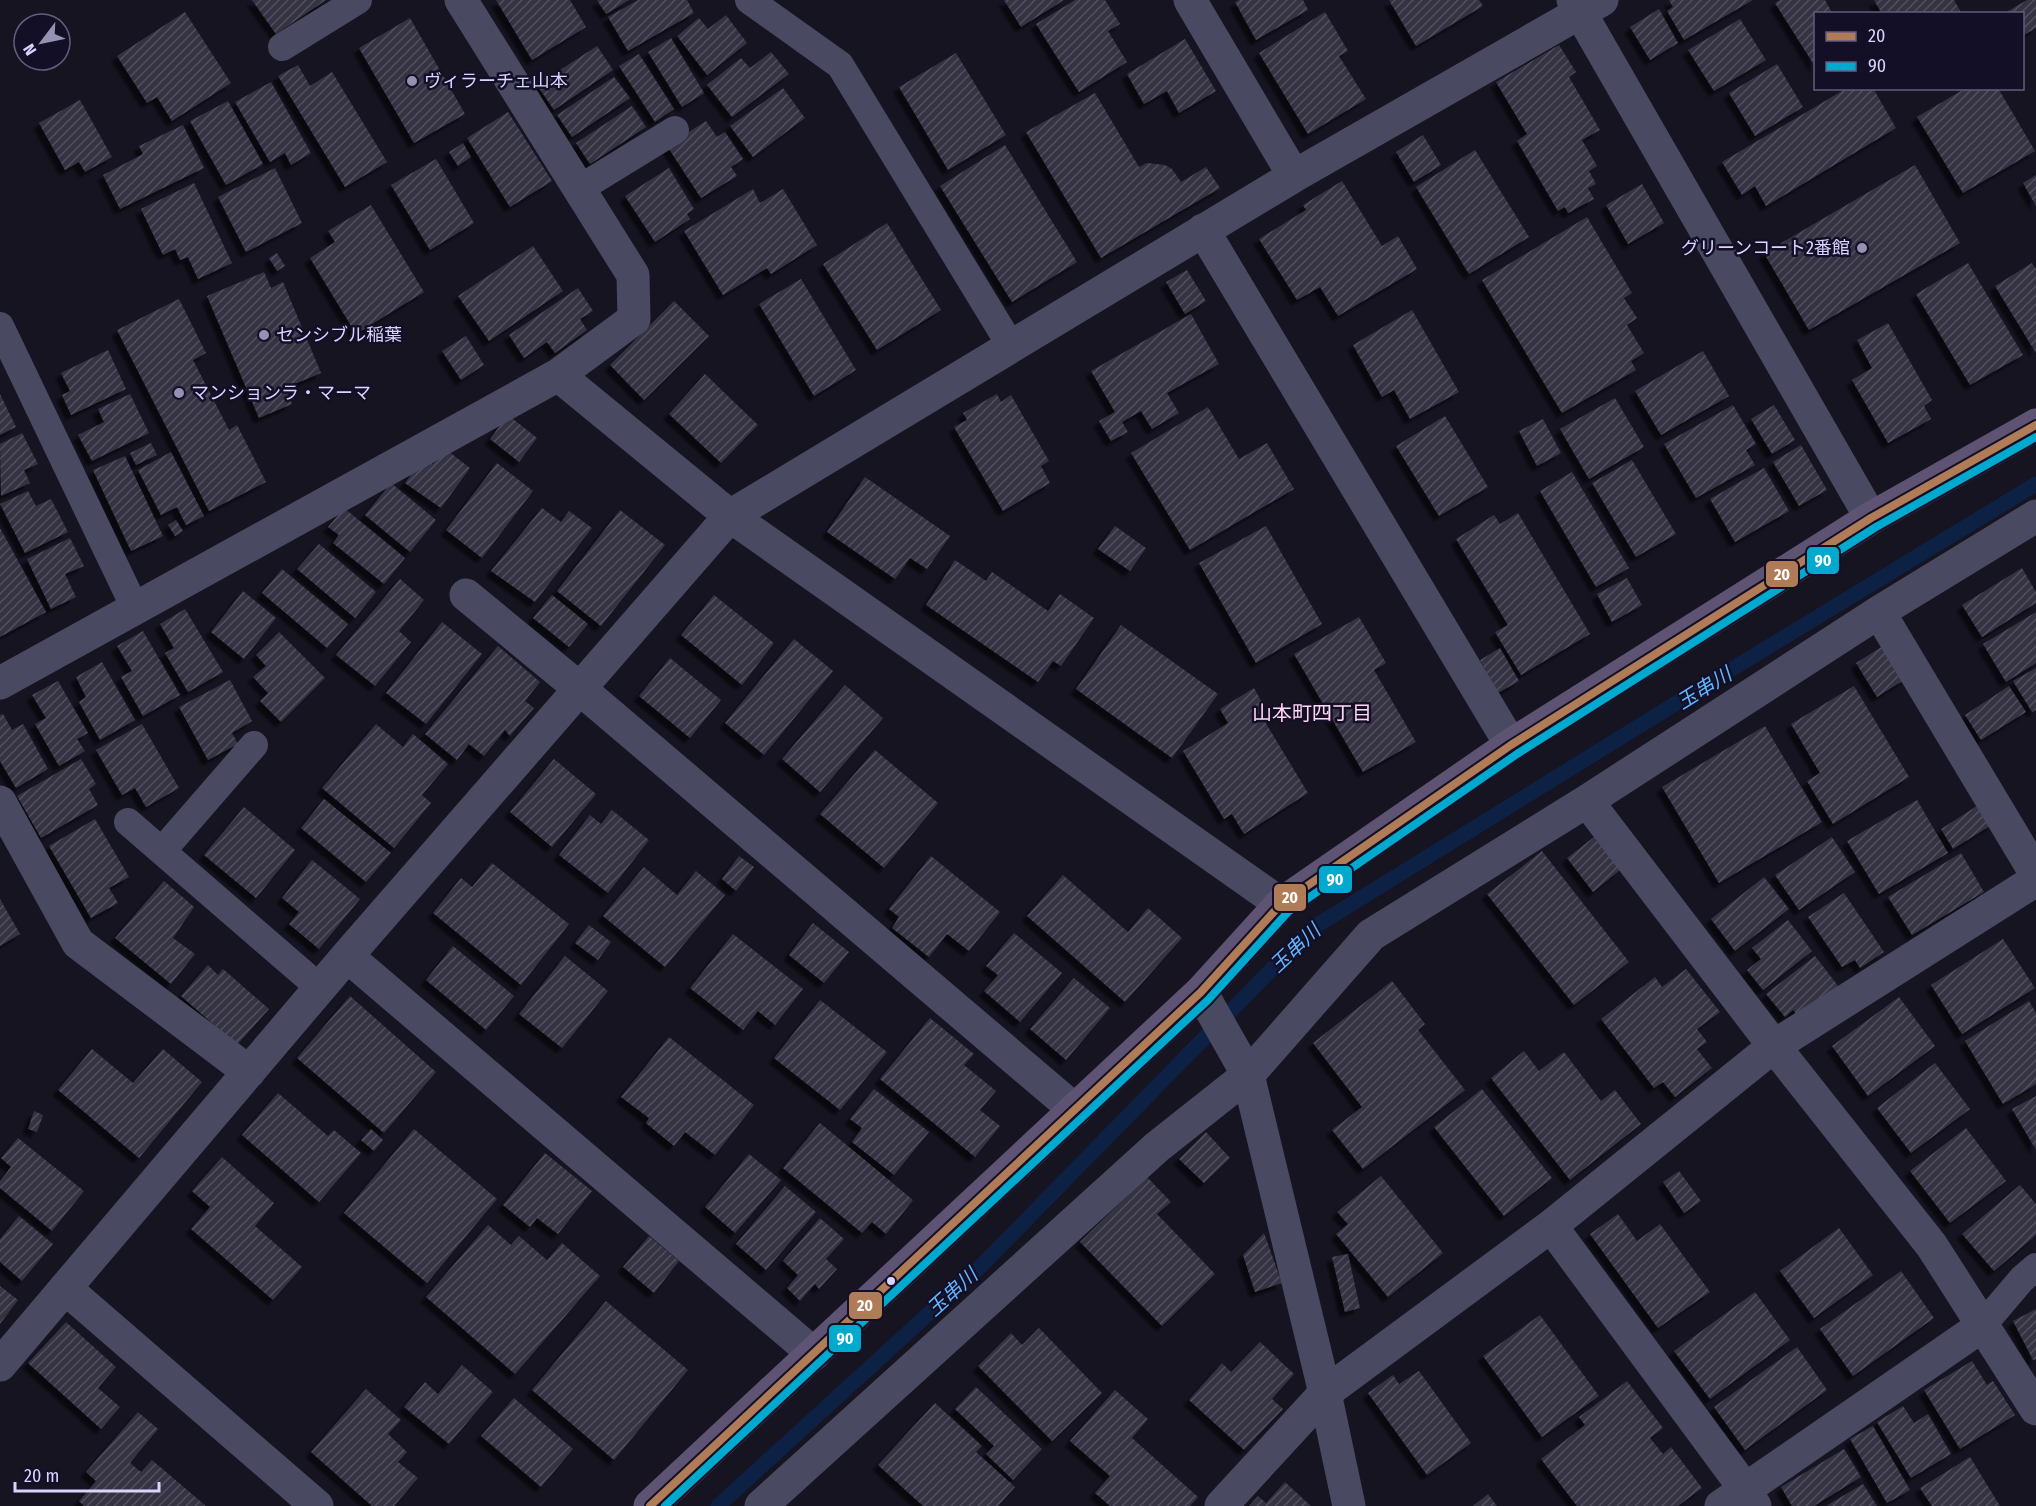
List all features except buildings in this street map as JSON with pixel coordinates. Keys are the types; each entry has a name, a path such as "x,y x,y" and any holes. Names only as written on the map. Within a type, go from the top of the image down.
{"main road":[{"path":"650,1506 1201,992 1281,904 1511,745 1871,518 2036,425"}],"street":[{"path":"0,683 558,375 634,319 633,275 461,0"},
{"path":"1190,0 1294,176"},
{"path":"0,1365 346,956 730,516 1203,230 1585,4 1871,518"},
{"path":"1203,230 1511,745"},
{"path":"558,375 730,516 1281,904"},
{"path":"761,1506 1157,1147 1248,1075 1371,935 1587,801 1879,612 2036,516"},
{"path":"466,595 579,688 1075,1110"},
{"path":"1879,612 2036,874"},
{"path":"1587,801 1774,1046 1932,1246 2036,1409"},
{"path":"0,802 78,943 249,1072"},
{"path":"1221,1506 1325,1394 1551,1226 1774,1046 2036,880"},
{"path":"346,956 814,1354"},
{"path":"1201,992 1248,1075 1325,1394 1349,1506"},
{"path":"1551,1226 1740,1500 1982,1326"},
{"path":"65,1288 317,1506"}],"lane":[{"path":"282,47 358,0"},
{"path":"749,0 840,65 1011,346"},
{"path":"579,189 675,130"},
{"path":"0,326 135,608"},
{"path":"162,851 254,745"},
{"path":"128,822 320,988"},
{"path":"1982,1326 2022,1279 2036,1267"}],"waterway":[{"name":"玉串川","path":"718,1506 983,1264 1311,929 2036,484"}],"transit line":[{"name":"20","path":"650,1506 1201,992 1281,904 1511,745 1871,518 2036,425"},
{"name":"90","path":"665,1506 1208,1000 1288,912 1517,754 1876,527 2036,437"}],"place":[{"name":"ヴィラーチェ山本","path":"412,81"},
{"name":"グリーンコート2番館","path":"1862,248"},
{"name":"センシブル稲葉","path":"264,335"},
{"name":"マンションラ・マーマ","path":"179,393"}],"district":[{"name":"山本町四丁目","path":"1312,713"}]}
